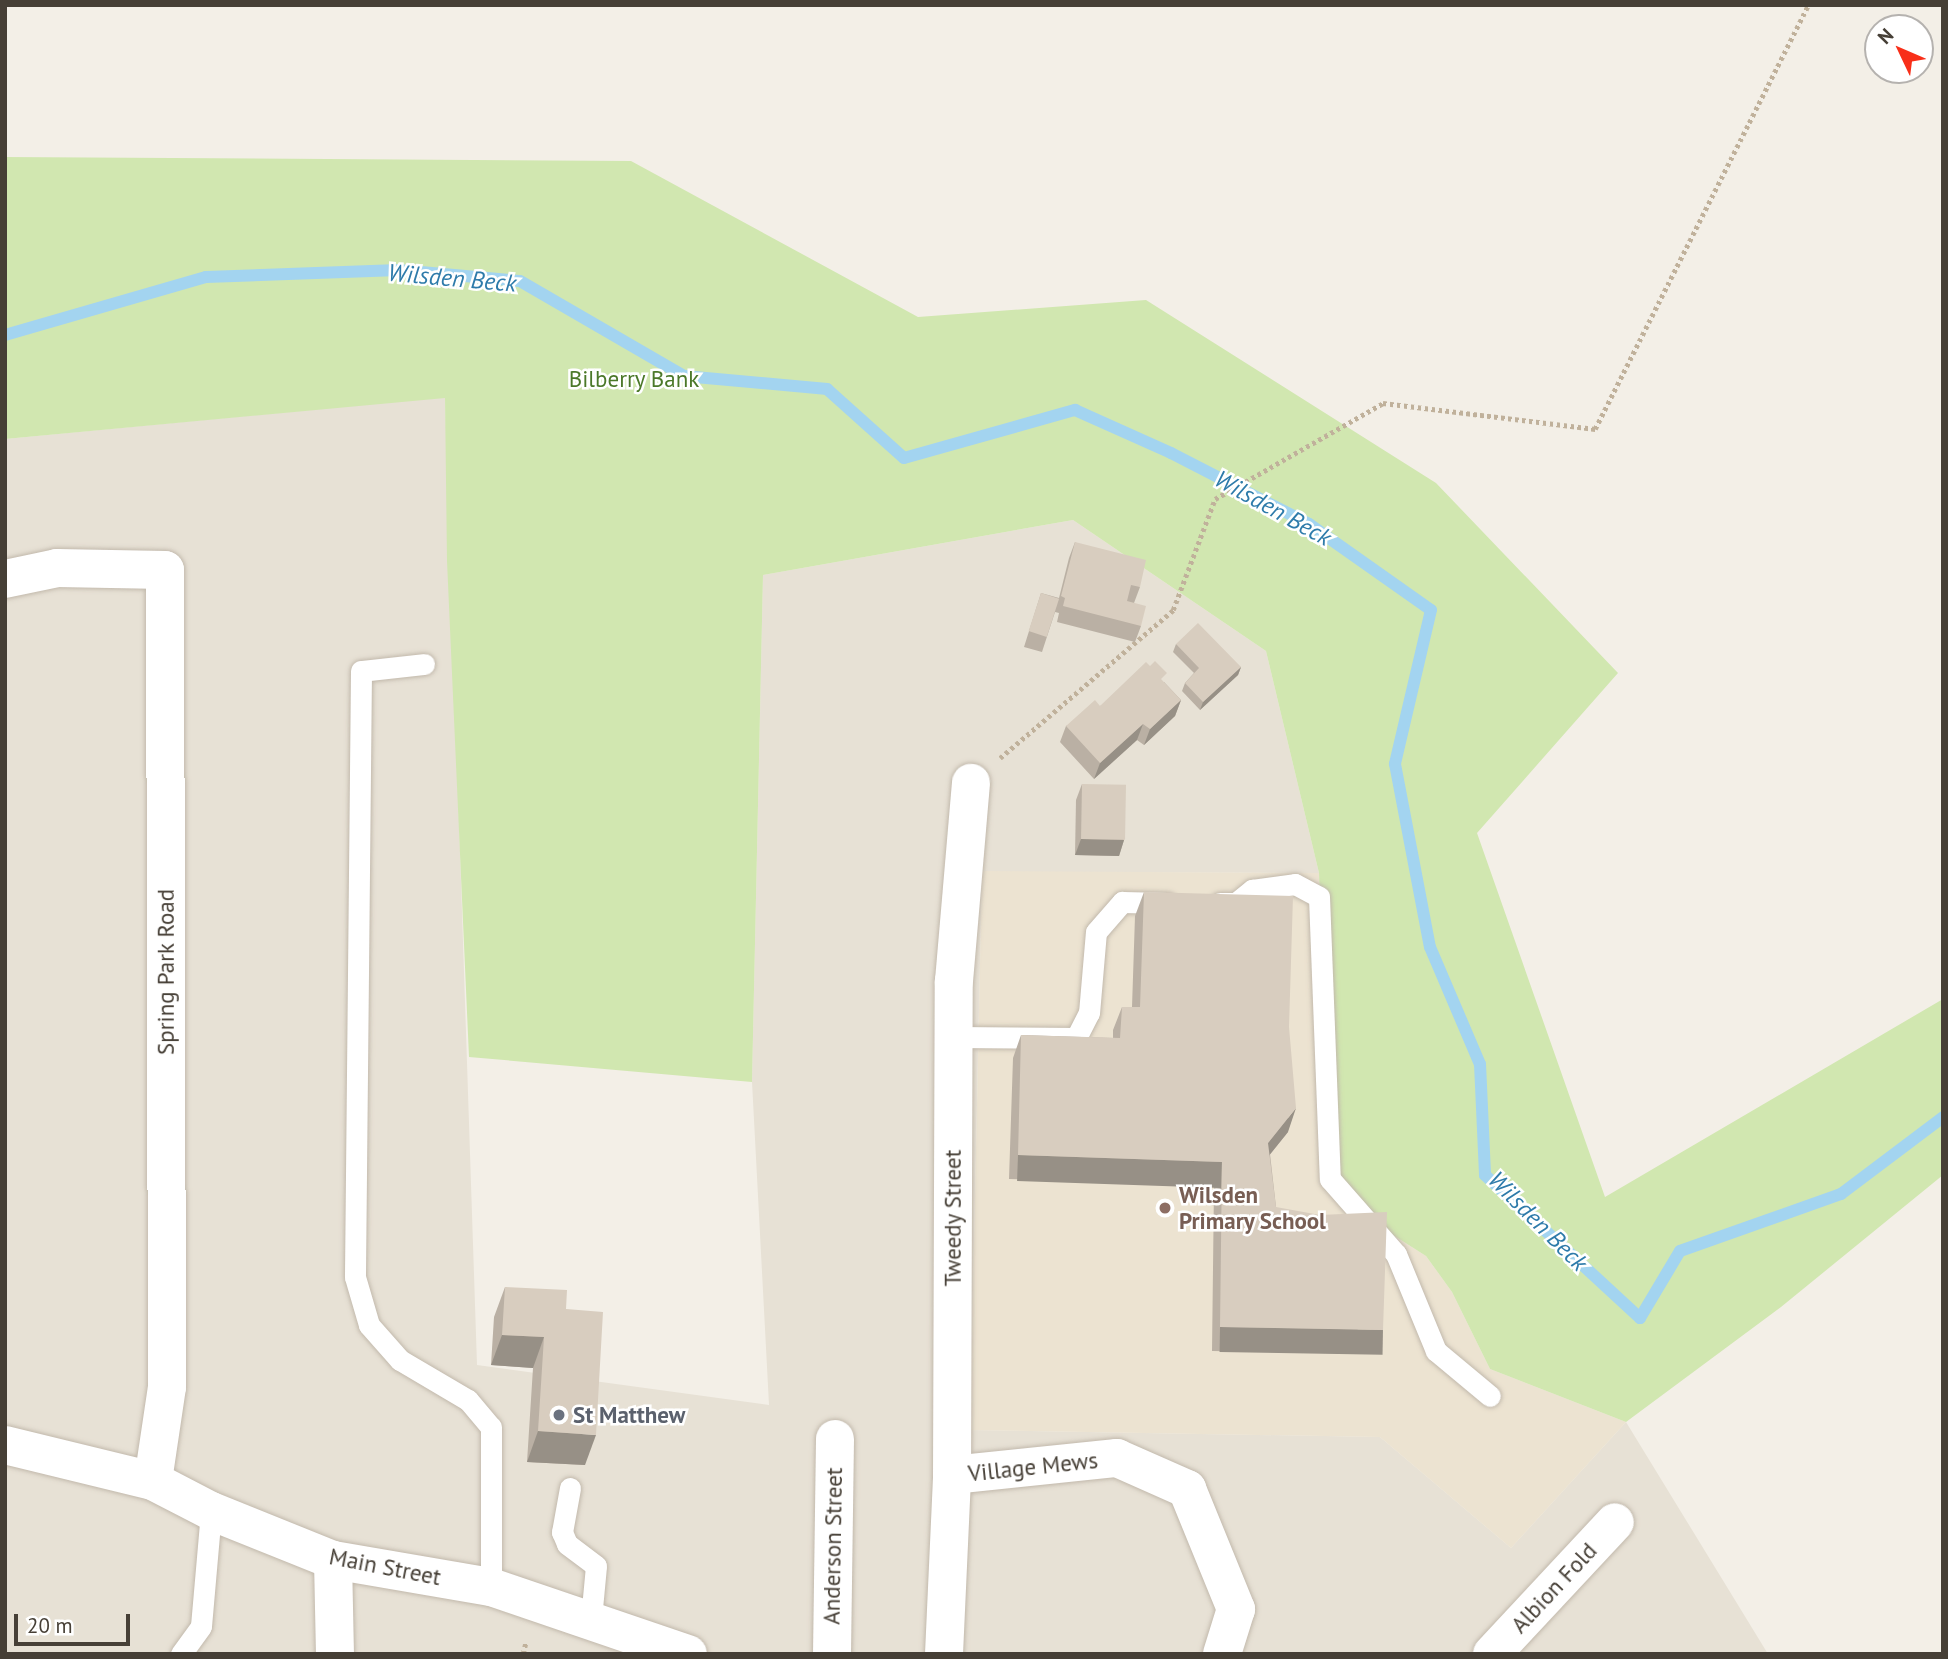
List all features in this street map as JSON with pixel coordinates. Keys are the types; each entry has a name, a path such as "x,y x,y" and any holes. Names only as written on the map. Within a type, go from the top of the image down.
{"street":[{"name":"Spring Park Road","path":"5,579 57,568 165,570 167,1387 153,1481"},
{"name":"Tweedy Street","path":"944,1654 952,1475 954,981 971,783"},
{"name":"Anderson Street","path":"832,1654 835,1439"},
{"name":"Main Street","path":"5,1445 153,1481 211,1511 333,1560 491,1587 591,1619 676,1651"},
{"name":"Village Mews","path":"952,1475 1117,1458 1187,1489 1236,1609 1222,1654"},
{"name":"Albion Fold","path":"1492,1654 1615,1521"},
{"path":"333,1560 335,1654"}],"lane":[{"path":"424,664 361,671 355,1277 369,1325 400,1360 468,1399 491,1427 491,1587"},
{"path":"954,1037 1076,1038 1089,1013 1096,932 1122,902 1236,902 1252,890 1295,884 1319,897 1330,1179 1396,1254 1436,1351 1490,1396"},
{"path":"570,1488 562,1532 568,1544 596,1566 591,1619"},
{"path":"181,1654 201,1626 211,1511"}],"path":[{"path":"971,783 1173,610 1215,499 1261,472 1383,403 1595,429 1808,5"}],"shaded area":[{"path":"445,397 477,1365 769,1405 752,1082 763,575 1073,520 1266,651 1319,873 982,872 970,1430 1380,1437 1511,1548 1626,1422 1768,1654 5,1654 5,439"},
{"name":"Wilsden Primary School","path":"982,871 1319,873 1328,1179 1363,1216 1426,1256 1452,1292 1490,1369 1626,1422 1511,1548 1380,1437 970,1430"}],"green space":[{"name":"Bilberry Bank","path":"5,157 631,161 918,317 1146,300 1436,483 1618,673 1477,833 1605,1197 1943,999 1943,1175 1781,1307 1626,1422 1490,1369 1452,1292 1426,1256 1363,1216 1328,1179 1319,873 1266,651 1073,520 763,575 752,1082 469,1057 447,561 445,398 5,439"}],"building":[{"path":"1075,542 1146,560 1140,587 1131,585 1127,601 1146,606 1141,626 1063,606 1065,598 1061,596"},
{"path":"1041,593 1059,599 1047,637 1029,631"},
{"path":"1198,623 1241,667 1203,702 1185,683 1199,668 1176,644"},
{"path":"1155,661 1167,673 1161,679 1181,700 1150,729 1143,724 1100,763 1066,726 1095,700 1100,706 1146,662 1150,666"},
{"path":"1082,784 1126,785 1125,840 1081,839"},
{"path":"1144,892 1293,896 1289,1027 1296,1108 1268,1143 1276,1207 1320,1215 1387,1212 1383,1330 1220,1327 1222,1162 1018,1155 1021,1035 1120,1038 1122,1007 1140,1007"},
{"path":"505,1287 567,1290 566,1309 603,1312 596,1435 538,1431 544,1337 502,1335"}],"waterway":[{"name":"Wilsden Beck","path":"5,335 206,277 399,270 520,281 684,376 827,389 904,458 1075,410 1171,453 1309,524 1431,610 1395,764 1430,947 1480,1064 1485,1175 1640,1318 1680,1251 1841,1194 1943,1117"}],"place":[{"name":"Wilsden Primary School","path":"1165,1208"},
{"name":"St Matthew","path":"559,1415"}]}
